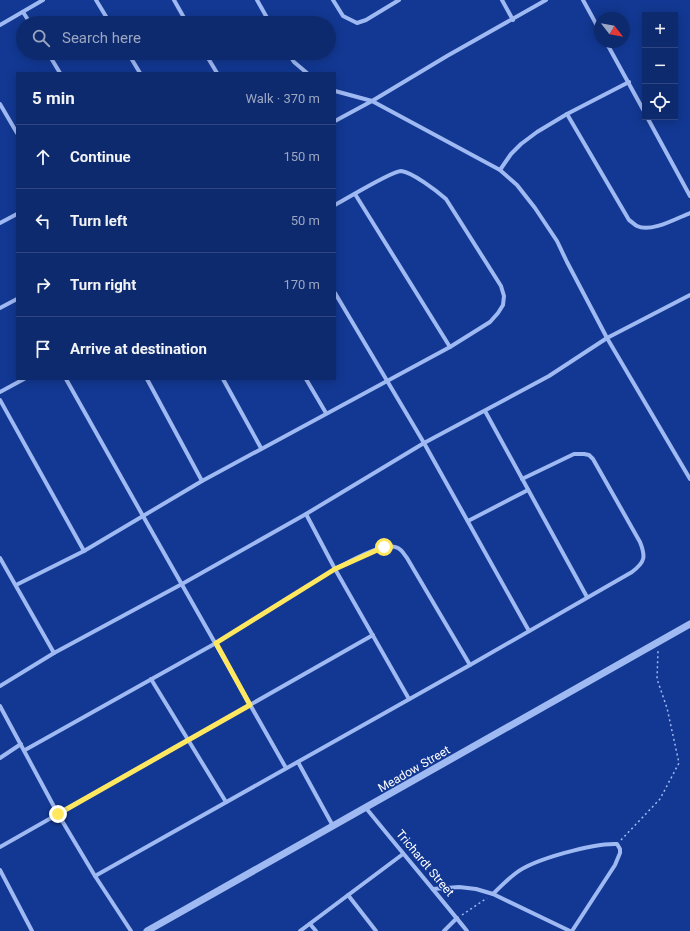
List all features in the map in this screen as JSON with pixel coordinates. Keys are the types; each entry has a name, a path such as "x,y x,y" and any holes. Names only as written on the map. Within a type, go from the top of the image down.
{"street":[{"path":"0,25 43,0"},
{"path":"96,0 106,16"},
{"path":"174,0 183,16"},
{"path":"256,0 266,16"},
{"path":"333,0 343,16 357,23 366,20 399,0"},
{"path":"502,0 513,20"},
{"path":"336,120 546,0"},
{"path":"583,0 594,20"},
{"path":"23,12 26,16"},
{"path":"609,48 642,107"},
{"path":"52,60 59,72"},
{"path":"132,60 139,72"},
{"path":"209,60 216,72"},
{"path":"293,60 305,72"},
{"path":"500,170 511,154 521,144 567,114 629,82"},
{"path":"336,91 372,101 500,170 517,185 548,226 557,241 607,338 690,479"},
{"path":"0,104 16,131"},
{"path":"567,114 630,220 638,227 648,228 658,226 690,213"},
{"path":"649,120 690,196"},
{"path":"16,585 84,551 261,448 450,347 490,322 498,313 503,305 504,296 501,286 446,199 436,189 412,175 401,171 390,175 336,204"},
{"path":"355,194 450,347"},
{"path":"0,223 16,215"},
{"path":"336,295 424,443 530,631"},
{"path":"0,686 54,653 182,584 306,514 424,443 549,376 607,338 690,295"},
{"path":"0,308 16,300"},
{"path":"0,392 22,380"},
{"path":"67,380 286,768"},
{"path":"148,380 202,481"},
{"path":"224,380 261,448"},
{"path":"307,380 326,413"},
{"path":"0,400 84,551"},
{"path":"485,411 587,597"},
{"path":"95,876 530,631 632,572 640,565 644,558 644,552 634,530 594,459 589,455 574,454 522,479"},
{"path":"468,521 528,490"},
{"path":"306,514 335,569 409,699"},
{"path":"335,569 384,547 400,549 407,558 470,665"},
{"path":"0,558 54,653"},
{"name":"Meadow Street","path":"148,931 690,624"},
{"path":"0,847 373,636"},
{"path":"25,750 216,643"},
{"path":"151,679 226,802"},
{"path":"0,706 22,744 58,814 95,876 131,931"},
{"path":"0,758 22,744"},
{"path":"298,762 334,827"},
{"name":"Trichardt Street","path":"366,808 467,931"},
{"path":"433,889 459,887 476,889 493,894 571,931 617,862 620,849 617,844 602,845 540,860 517,872 493,894"},
{"path":"300,931 403,854"},
{"path":"0,870 32,931"},
{"path":"348,895 376,931"},
{"path":"444,931 457,918"},
{"path":"310,924 316,931"}],"path":[{"path":"216,643 335,569"},
{"path":"617,844 660,800 678,763 666,708 657,679 658,643"},
{"path":"457,918 493,894"}],"route":[{"path":"58,814 250,705 216,643 335,569 384,547"}]}
